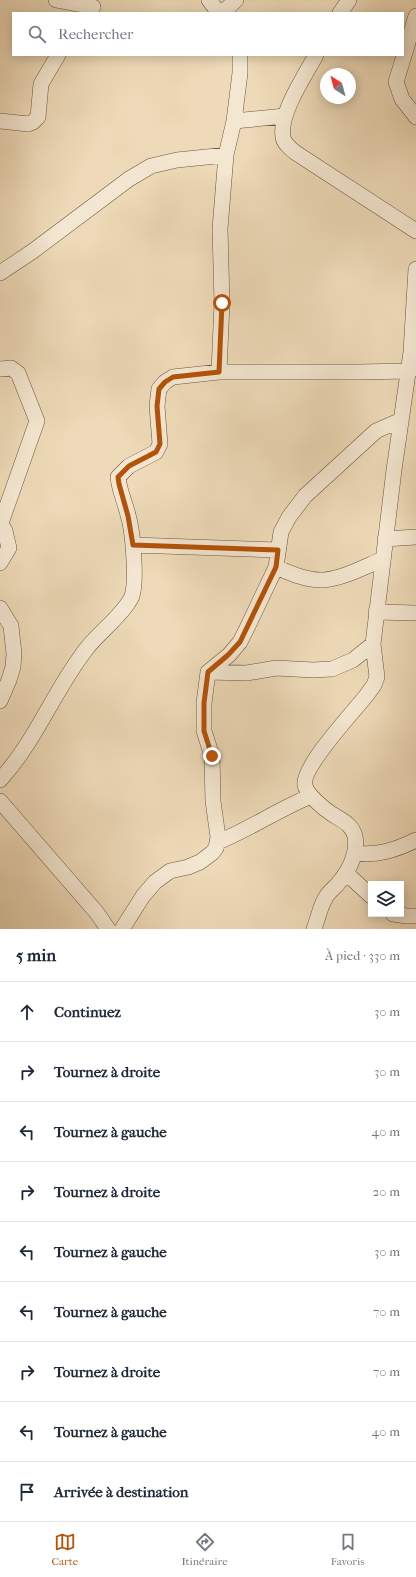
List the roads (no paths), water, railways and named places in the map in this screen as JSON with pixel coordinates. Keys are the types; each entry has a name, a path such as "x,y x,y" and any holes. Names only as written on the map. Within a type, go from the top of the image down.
{"street":[{"path":"56,0 94,7"},
{"path":"209,0 217,12"},
{"path":"223,12 236,0"},
{"path":"341,12 349,0"},
{"path":"404,53 416,16"},
{"path":"0,121 28,124 34,122 38,117 41,84 57,56"},
{"path":"219,372 222,303 220,229 226,156 234,121 240,73 240,56"},
{"path":"315,56 298,86 285,116 283,137 288,146 296,154 416,231"},
{"path":"403,56 396,82 402,99 416,117"},
{"path":"234,121 285,116"},
{"path":"0,273 33,251 129,179 151,166 177,160 226,156"},
{"path":"314,929 326,897 351,865 354,853 355,836 350,826 332,814 311,796 305,786 306,777 313,762 374,685 377,677 373,644 376,612 401,420 412,369 411,352 416,269"},
{"path":"0,369 11,368 18,373 37,420 0,523 5,531 9,548 0,563"},
{"path":"0,780 15,762 32,737 57,690 75,664 93,641 117,617 132,597 135,582 133,545 128,516 118,477 129,466 156,452 160,444 157,406 159,389 165,382 173,377 219,372 313,373 412,369"},
{"path":"122,929 143,896 155,882 170,871 188,867 200,862 212,854 216,848 218,842 213,802 212,756 204,731 204,703 208,672 228,655 240,642 276,567 281,532 289,517 305,496 376,431 401,420"},
{"path":"385,539 416,537"},
{"path":"133,545 278,550"},
{"path":"276,567 304,578 323,580 352,573 383,559"},
{"path":"0,608 11,626 14,654 13,667 0,701"},
{"path":"376,612 416,613"},
{"path":"208,672 247,673 276,668 313,670 332,669 353,660 373,644"},
{"path":"218,842 243,831 287,806 311,796"},
{"path":"0,801 97,914 108,929"},
{"path":"354,853 366,854 388,852 416,840"},
{"path":"346,873 368,893"},
{"path":"404,916 416,916"}]}
